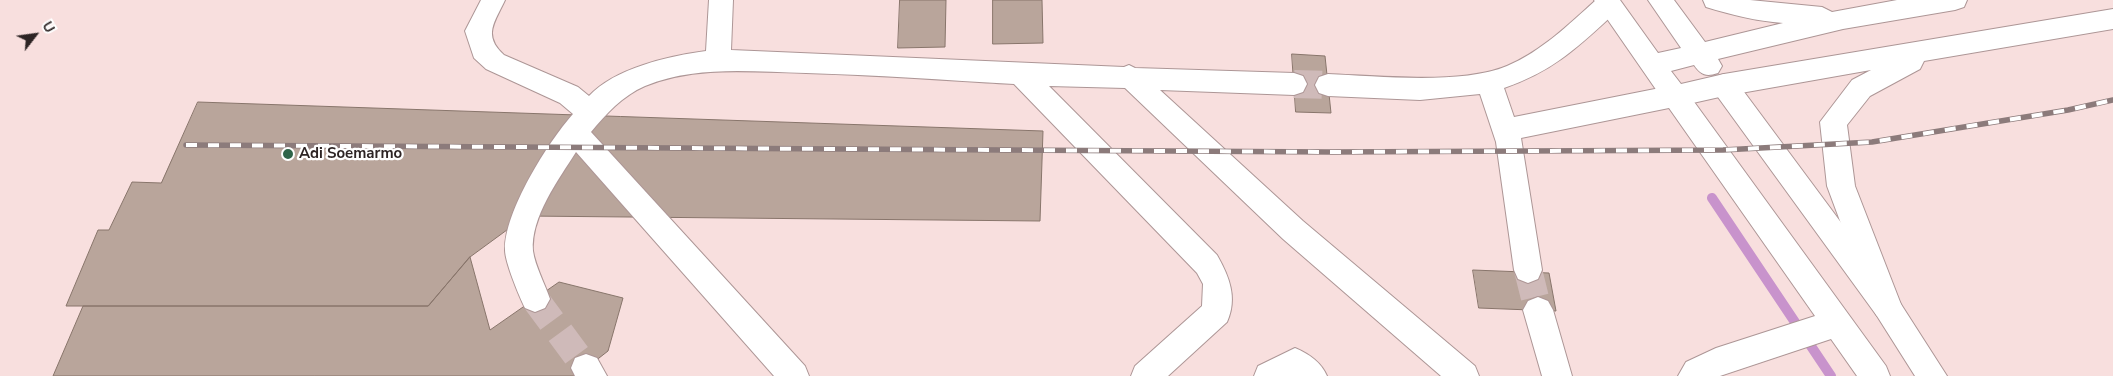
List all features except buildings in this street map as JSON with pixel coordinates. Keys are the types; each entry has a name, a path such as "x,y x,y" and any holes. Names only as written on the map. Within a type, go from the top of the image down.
{"main road":[{"path":"493,0 478,31 483,51 496,62 569,95 583,122 794,376"},
{"path":"718,60 721,0"},
{"path":"1660,0 1887,307 1932,376"},
{"path":"1715,0 1754,11 1844,19"},
{"path":"1652,65 1844,19 1955,0"},
{"path":"1328,85 1420,89 1489,83 1517,73 1560,48 1609,1 1830,325 1876,376"},
{"path":"1504,130 1724,85 2113,19"},
{"path":"1887,307 1841,186 1833,122 1861,88 1935,50"},
{"path":"535,299 519,251 523,222 543,180 583,122 603,99 635,79 679,65 718,60 1294,84"},
{"path":"1021,74 1207,264 1217,283 1217,312 1149,373"},
{"path":"1129,76 1207,153 1393,318 1464,376"},
{"path":"1489,83 1508,142 1528,270"},
{"path":"1538,310 1557,376"},
{"path":"1693,376 1696,372 1727,358 1830,325"},
{"path":"1269,376 1295,362 1312,376"}],"waterway":[{"path":"1712,198 1831,376"}],"tunnel":[{"path":"1294,84 1328,85"},
{"path":"1528,270 1538,310"},
{"path":"535,299 586,368"}],"railway":[{"path":"186,145 1332,152 1723,150 1872,142 2068,110 2113,100"}],"place":[{"name":"Adi Soemarmo","path":"288,154"}]}
